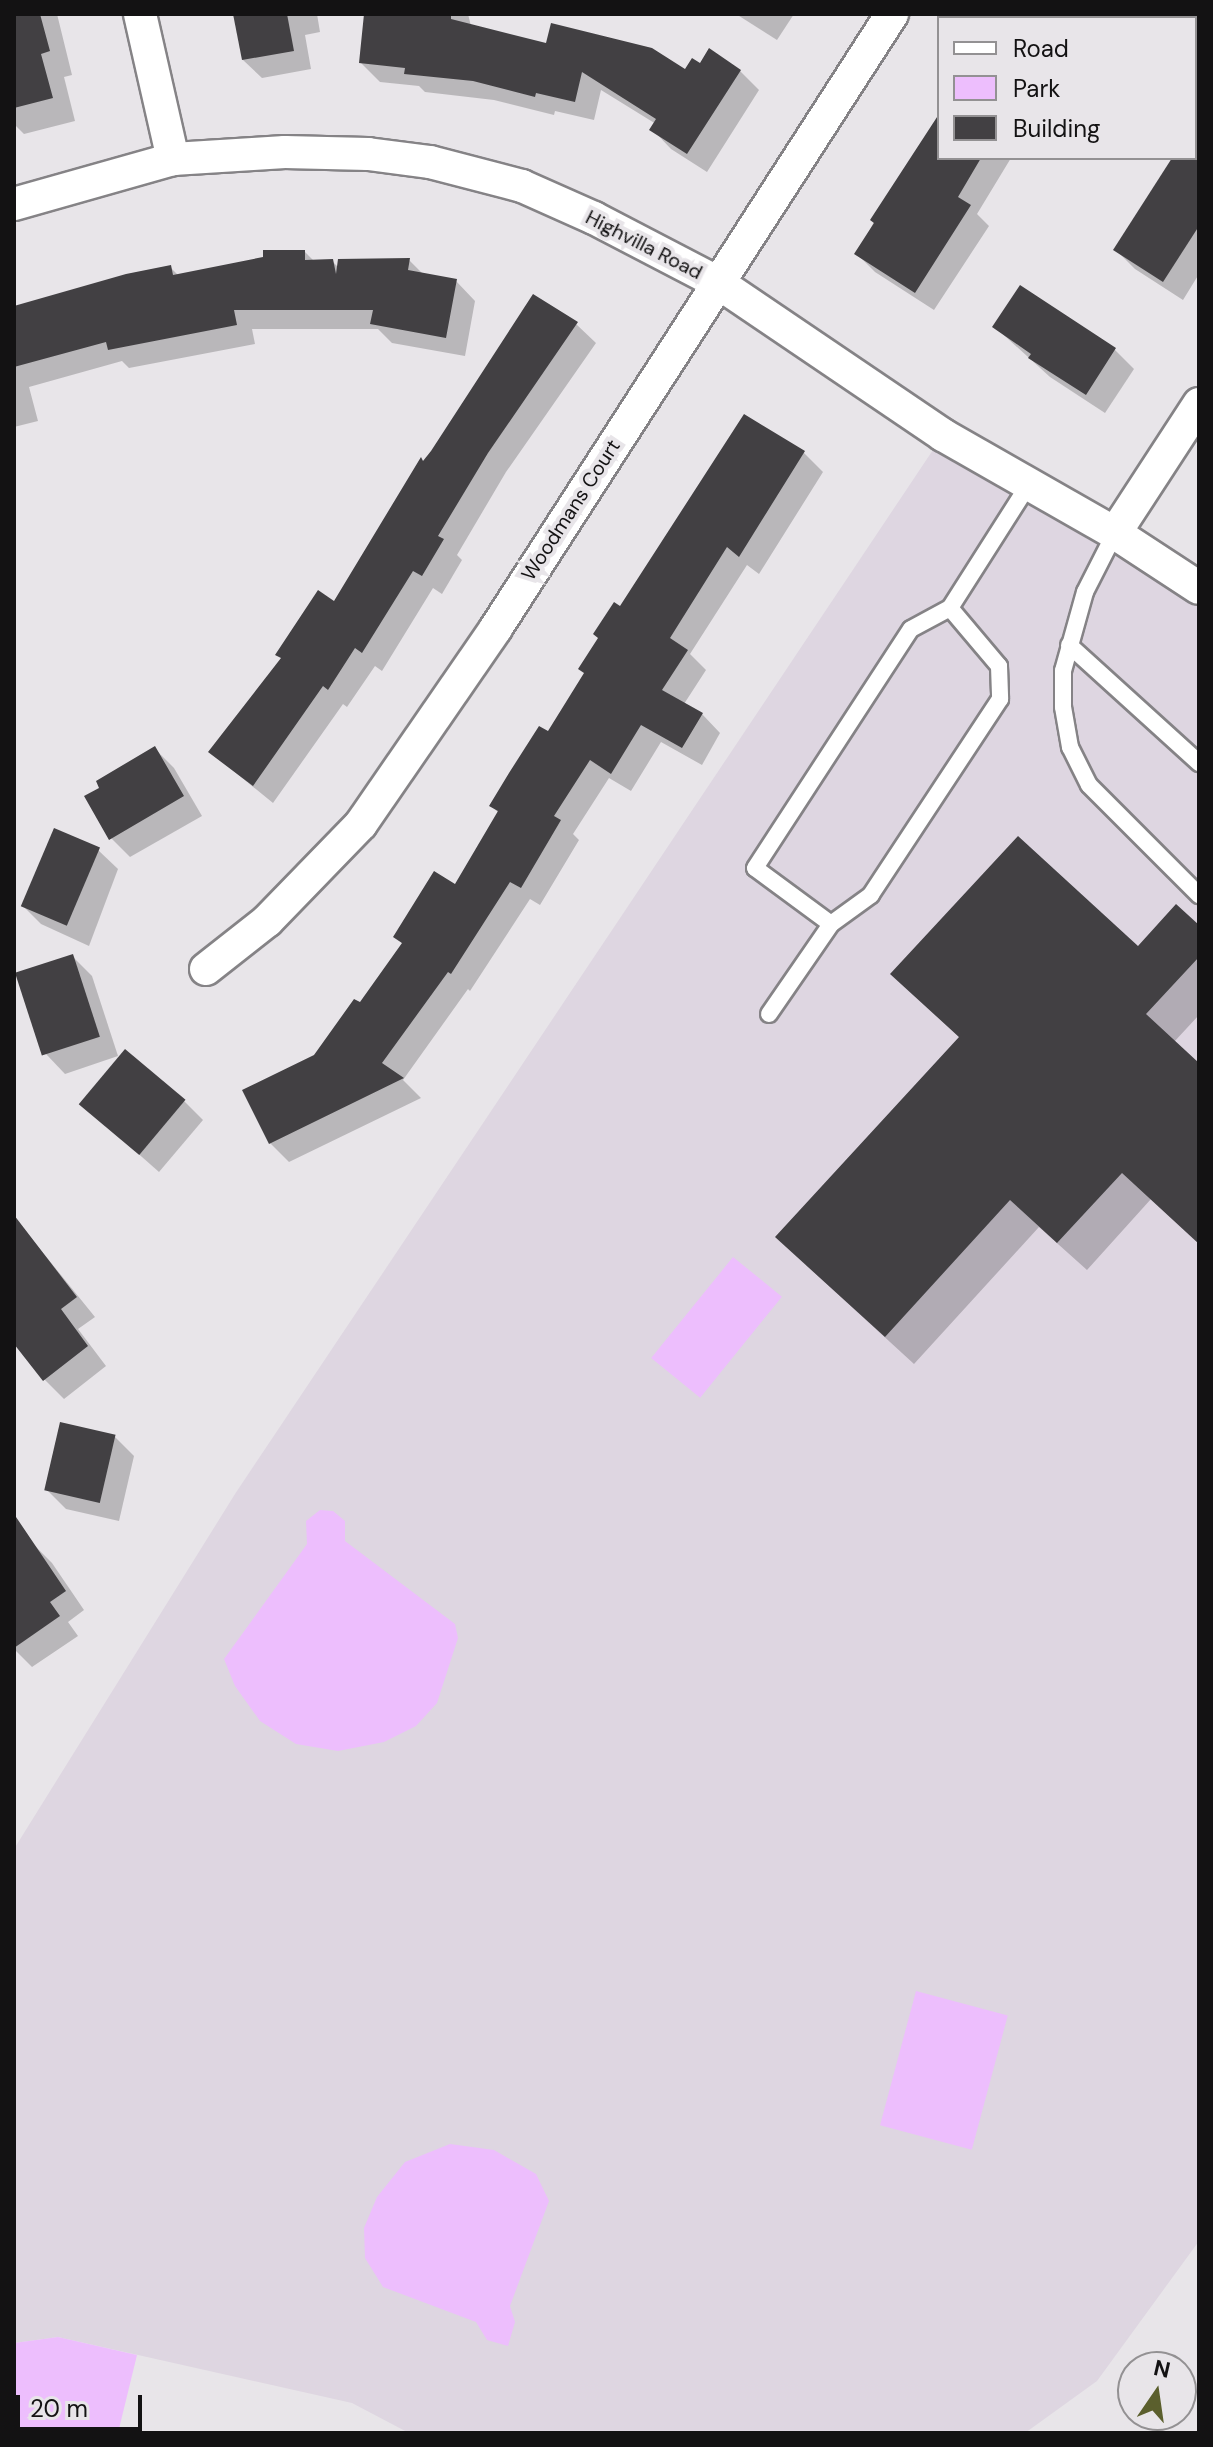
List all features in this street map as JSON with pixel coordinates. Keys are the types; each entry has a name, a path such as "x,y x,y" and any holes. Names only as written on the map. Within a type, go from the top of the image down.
{"street":[{"path":"140,14 173,159"},
{"name":"Woodmans Court","path":"206,969 267,921 361,824 496,628 892,14"},
{"name":"Highvilla Road","path":"14,204 173,159 285,152 368,154 430,162 522,186 594,218 717,282 943,435 1115,533 1199,588"},
{"path":"1115,533 1199,404"}],"lane":[{"path":"831,924 755,868 911,629 950,608 1029,484"},
{"path":"1115,533 1085,592 1063,671 1063,707 1070,747 1089,785 1199,895"},
{"path":"769,1014 831,924 871,895 1000,699 999,666 950,608"},
{"path":"1069,645 1199,763"}],"shaded area":[{"path":"943,435 1199,594 1199,2241 1097,2381 1025,2433 409,2433 352,2403 58,2337 14,2343 14,1849 235,1494"}],"green space":[{"path":"733,1257 782,1297 700,1398 651,1358"},
{"path":"320,1510 333,1511 345,1521 345,1541 455,1624 458,1638 437,1703 416,1726 384,1742 338,1751 296,1744 260,1721 235,1686 224,1659 307,1544 306,1521"},
{"path":"916,1991 1008,2016 972,2150 880,2125"},
{"path":"450,2144 494,2150 536,2174 549,2201 510,2306 515,2322 508,2346 487,2340 476,2322 383,2287 365,2258 364,2228 377,2197 405,2162"},
{"path":"58,2337 137,2355 118,2433 14,2433 14,2343"}],"building":[{"path":"14,14 40,14 50,51 41,54 53,98 14,108"},
{"path":"233,14 287,14 294,51 242,60"},
{"path":"364,14 451,14 451,19 546,43 551,23 652,48 685,69 692,58 700,63 709,48 741,70 687,154 649,130 656,119 582,72 575,102 536,93 535,97 473,81 404,74 405,68 359,63"},
{"path":"937,117 937,160 980,160 958,197 971,205 915,293 854,254 874,223 870,220"},
{"path":"1199,158 1199,226 1163,282 1113,250 1171,160"},
{"path":"263,250 305,250 305,260 333,259 336,274 338,259 410,258 408,270 457,279 446,338 370,324 373,310 234,310 237,325 108,350 106,342 14,367 14,306 126,274 171,265 173,275 263,257"},
{"path":"1020,285 1116,348 1086,395 1028,358 1031,354 992,327"},
{"path":"533,294 578,322 488,453 438,536 444,539 422,576 413,571 362,653 355,648 328,690 323,686 253,786 208,752 281,658 275,655 318,590 334,601 421,457 423,461 431,451"},
{"path":"744,414 805,451 739,557 727,547 670,638 688,650 662,690 703,713 682,748 641,725 611,774 590,760 554,816 561,820 521,888 510,882 451,974 448,972 382,1063 404,1078 269,1144 242,1090 314,1055 354,999 360,1002 402,943 393,937 434,871 455,884 498,811 489,806 509,773 539,726 548,731 584,673 578,669 598,638 593,634 614,602 620,606"},
{"path":"155,746 184,796 109,840 84,796 99,788 96,781"},
{"path":"54,828 100,848 67,926 21,906"},
{"path":"1018,836 1138,946 1176,904 1199,925 1199,957 1146,1014 1199,1063 1199,1244 1122,1173 1057,1243 1010,1200 885,1337 775,1237 959,1037 890,974"},
{"path":"73,954 100,1037 42,1056 15,973"},
{"path":"125,1049 186,1100 139,1155 79,1104"},
{"path":"14,1215 77,1297 61,1309 88,1346 43,1381 14,1344"},
{"path":"60,1422 116,1435 100,1503 44,1490"},
{"path":"14,1514 66,1591 50,1602 60,1616 14,1648"}]}
